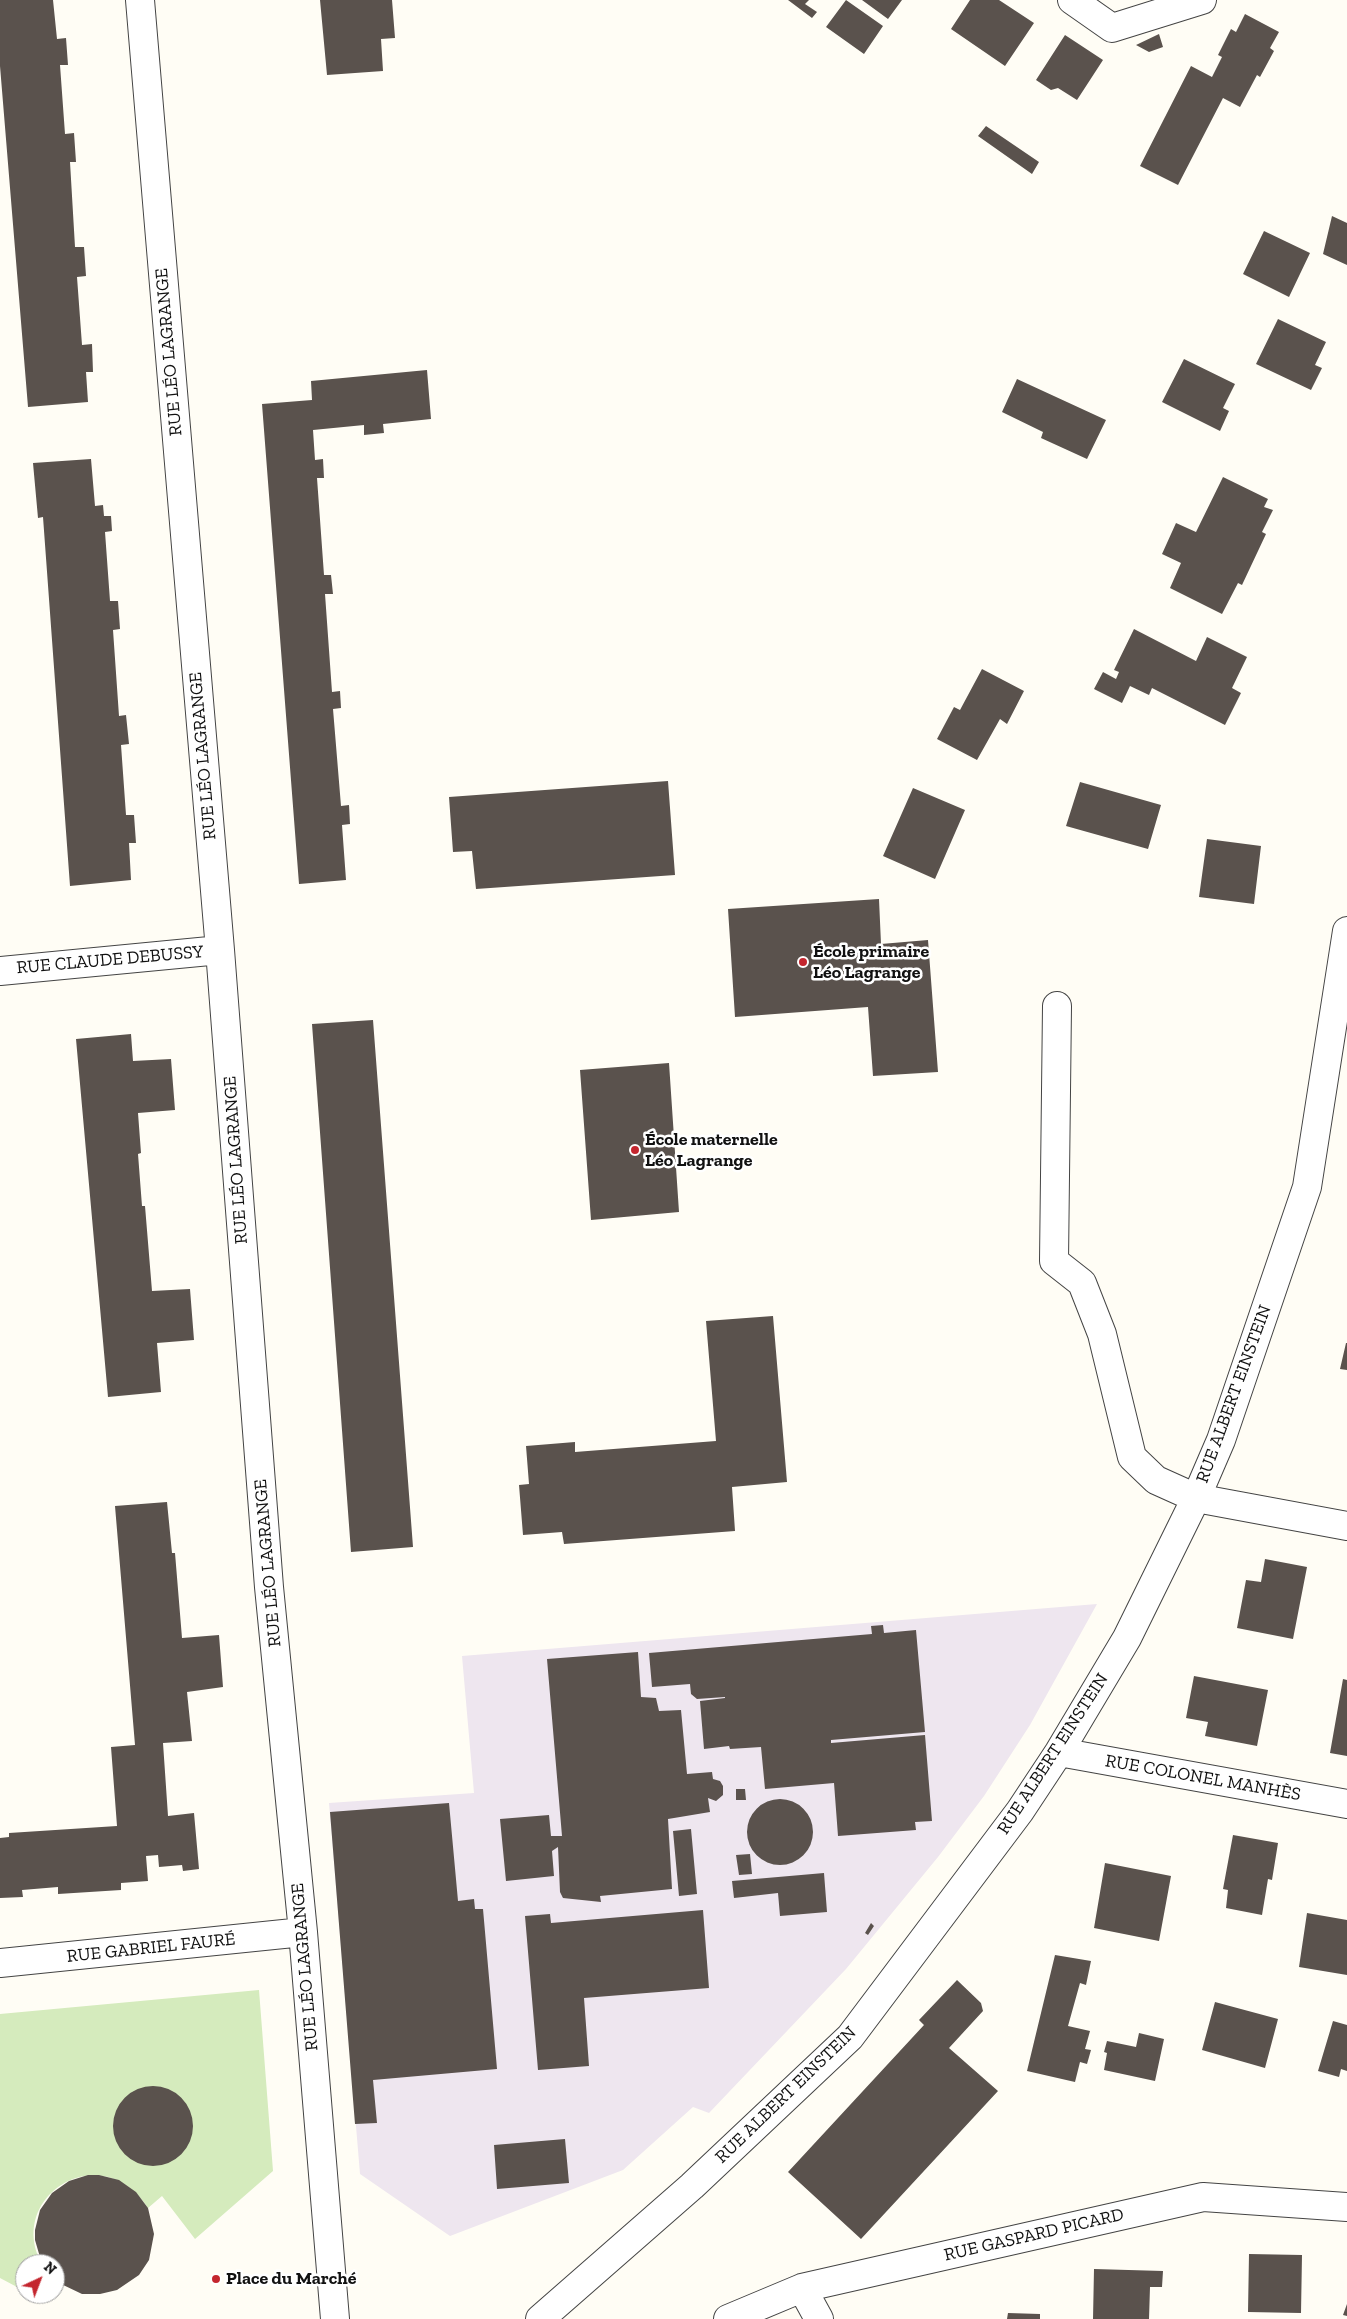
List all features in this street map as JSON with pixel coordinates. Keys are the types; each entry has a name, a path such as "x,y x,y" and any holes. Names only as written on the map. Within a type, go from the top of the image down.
{"street":[{"name":"RUE LÉO LAGRANGE","path":"140,0 220,950 269,1587 302,1932 335,2319"},
{"path":"1072,0 1112,28 1202,0"},
{"name":"RUE ALBERT EINSTEIN","path":"540,2319 692,2186 850,2037 1020,1811 1059,1752 1127,1638 1196,1498 1221,1440 1307,1186 1338,1047 1347,931"},
{"name":"RUE CLAUDE DEBUSSY","path":"0,971 220,950"},
{"path":"1057,1006 1054,1261 1082,1283 1102,1334 1132,1458 1156,1480 1196,1498 1347,1526"},
{"name":"RUE COLONEL MANHÈS","path":"1059,1752 1347,1804"},
{"name":"RUE GABRIEL FAURÉ","path":"0,1963 302,1932"},
{"name":"RUE GASPARD PICARD","path":"728,2319 802,2288 1203,2197 1347,2207"},
{"path":"802,2288 819,2319"}],"shaded area":[{"path":"1097,1604 1030,1725 984,1796 938,1857 846,1969 709,2113 693,2107 623,2170 450,2236 360,2174 329,1803 474,1793 462,1656"}],"green space":[{"path":"259,1990 273,2171 195,2239 162,2196 148,2208 128,2187 106,2177 84,2176 63,2184 47,2198 36,2217 34,2240 39,2254 15,2254 15,2286 0,2278 0,2014"}],"building":[{"path":"0,0 53,0 57,39 66,38 68,65 60,65 65,134 74,133 76,162 70,162 75,247 84,247 86,276 77,277 82,345 92,344 93,372 86,372 88,402 28,407 0,66"},
{"path":"320,0 392,0 395,38 381,39 383,71 327,75"},
{"path":"788,0 809,0 805,4 817,12 812,18"},
{"path":"846,0 883,26 864,54 826,27"},
{"path":"862,0 902,0 888,19"},
{"path":"970,0 999,0 1034,23 1005,66 951,29"},
{"path":"1245,14 1279,32 1270,48 1274,51 1260,77 1257,75 1240,107 1223,98 1178,185 1140,166 1191,66 1212,77 1222,57 1218,55 1231,29 1236,32"},
{"path":"1159,34 1163,47 1149,52 1136,45"},
{"path":"1065,35 1103,60 1077,100 1058,88 1051,90 1036,80"},
{"path":"986,126 1039,162 1032,174 978,136"},
{"path":"1332,216 1347,223 1347,265 1323,254"},
{"path":"1264,231 1310,253 1289,297 1243,274"},
{"path":"1278,319 1326,342 1315,365 1322,368 1311,390 1256,364"},
{"path":"1184,359 1235,384 1223,408 1229,411 1220,431 1162,402"},
{"path":"427,370 431,419 383,424 384,433 364,435 364,425 313,430 315,460 323,459 324,478 317,478 324,575 331,575 333,594 325,594 332,692 340,691 341,708 333,709 341,806 349,805 350,824 342,825 346,880 299,884 262,404 312,400 311,381"},
{"path":"1017,379 1106,420 1087,459 1041,438 1043,432 1002,412"},
{"path":"91,459 95,506 103,505 104,516 111,516 112,531 105,532 110,601 118,601 120,629 113,630 119,716 126,715 129,744 121,745 126,815 134,815 136,843 129,843 131,880 70,886 43,517 38,518 33,463"},
{"path":"1223,477 1268,499 1264,507 1273,510 1262,532 1266,534 1242,585 1238,583 1222,614 1170,588 1181,563 1162,554 1176,523 1196,532"},
{"path":"1134,629 1196,661 1207,637 1247,657 1232,688 1241,693 1225,725 1152,688 1149,695 1130,686 1122,703 1094,689 1103,672 1116,679 1119,672 1114,670"},
{"path":"982,669 1024,691 1007,724 1000,719 977,760 937,739 954,707 960,710"},
{"path":"668,781 675,875 476,889 472,851 453,852 449,797"},
{"path":"1080,782 1161,805 1148,849 1066,826"},
{"path":"913,788 965,810 935,879 883,856"},
{"path":"1207,839 1261,846 1254,904 1199,897"},
{"path":"879,899 881,944 928,940 938,1072 873,1076 868,1007 735,1017 728,909"},
{"path":"373,1020 413,1547 351,1552 312,1024"},
{"path":"131,1034 133,1061 171,1059 175,1110 138,1113 141,1153 138,1154 142,1206 145,1206 152,1291 190,1289 194,1340 157,1343 161,1392 108,1397 76,1039"},
{"path":"669,1063 679,1212 591,1220 580,1070"},
{"path":"773,1316 787,1482 732,1487 735,1531 564,1544 562,1532 523,1535 519,1485 529,1484 526,1446 575,1442 575,1452 716,1441 706,1321"},
{"path":"1347,1343 1347,1370 1340,1369"},
{"path":"167,1502 172,1553 175,1553 182,1638 219,1635 223,1687 187,1692 192,1741 163,1743 168,1816 194,1813 199,1869 183,1871 182,1865 159,1867 158,1855 146,1856 148,1881 121,1883 121,1890 58,1894 58,1887 22,1890 23,1897 0,1898 0,1838 9,1837 9,1833 117,1826 111,1747 135,1745 115,1506"},
{"path":"1265,1559 1307,1567 1293,1639 1237,1628 1246,1580 1261,1582"},
{"path":"883,1625 884,1633 916,1630 925,1732 831,1740 831,1743 925,1735 932,1821 915,1822 916,1830 838,1836 834,1783 765,1789 761,1747 730,1749 729,1746 704,1749 700,1701 725,1697 697,1699 691,1694 690,1684 652,1687 649,1653 872,1634 871,1626"},
{"path":"638,1652 641,1697 656,1698 659,1711 681,1710 687,1774 712,1772 713,1779 720,1781 723,1786 723,1795 716,1801 708,1798 710,1812 668,1819 672,1889 600,1896 601,1902 563,1898 560,1892 558,1847 552,1851 554,1876 506,1881 500,1819 549,1815 551,1836 562,1836 547,1659"},
{"path":"1194,1676 1268,1690 1257,1746 1205,1736 1208,1722 1186,1718"},
{"path":"1343,1679 1347,1680 1347,1756 1330,1753"},
{"path":"736,1789 745,1789 746,1800 736,1800"},
{"path":"780,1799 793,1802 803,1809 810,1819 813,1832 810,1845 803,1855 793,1862 780,1865 767,1862 757,1855 750,1845 747,1832 750,1819 757,1809 767,1802"},
{"path":"449,1803 458,1901 474,1899 475,1909 483,1909 497,2069 373,2080 377,2123 355,2124 330,1812"},
{"path":"691,1829 697,1894 679,1896 673,1831"},
{"path":"1233,1835 1278,1843 1272,1880 1268,1879 1262,1915 1226,1908 1228,1890 1223,1889"},
{"path":"750,1854 752,1874 739,1875 736,1855"},
{"path":"1105,1863 1171,1876 1159,1941 1094,1928"},
{"path":"824,1873 827,1912 780,1916 778,1893 734,1898 732,1881"},
{"path":"703,1910 709,1988 584,1998 589,2066 538,2070 525,1916 550,1914 551,1923"},
{"path":"1307,1913 1347,1920 1347,1975 1299,1967"},
{"path":"871,1923 874,1926 868,1935 865,1933"},
{"path":"1055,1955 1091,1961 1086,1985 1080,1983 1068,2026 1090,2031 1085,2049 1091,2050 1087,2064 1080,2062 1075,2082 1027,2071"},
{"path":"957,1980 981,2003 983,2011 949,2048 998,2091 861,2239 788,2172 924,2025 919,2020"},
{"path":"1215,2002 1278,2019 1265,2068 1202,2050"},
{"path":"1333,2021 1347,2025 1347,2071 1341,2069 1339,2077 1318,2071"},
{"path":"1139,2033 1164,2039 1155,2081 1104,2070 1107,2053 1104,2052 1107,2041 1136,2047"},
{"path":"145,2086 161,2086 182,2097 193,2118 193,2134 182,2155 161,2166 145,2166 131,2160 119,2148 113,2134 113,2118 119,2104 131,2092"},
{"path":"565,2139 569,2183 497,2189 494,2145"},
{"path":"88,2175 99,2175 119,2180 136,2192 148,2208 154,2234 149,2260 139,2275 117,2290 100,2294 82,2294 65,2286 65,2254 39,2254 35,2240 35,2230 40,2210 52,2193 69,2181"},
{"path":"1249,2254 1302,2255 1301,2313 1248,2312"},
{"path":"1094,2269 1163,2271 1162,2287 1150,2287 1149,2319 1093,2319"},
{"path":"1347,2304 1347,2316 1343,2315"},
{"path":"1008,2313 1040,2314 1040,2319 1007,2319"}],"place":[{"name":"École primaire Léo Lagrange","path":"803,962"},
{"name":"École maternelle Léo Lagrange","path":"635,1150"},
{"name":"Place du Marché","path":"216,2279"}]}
